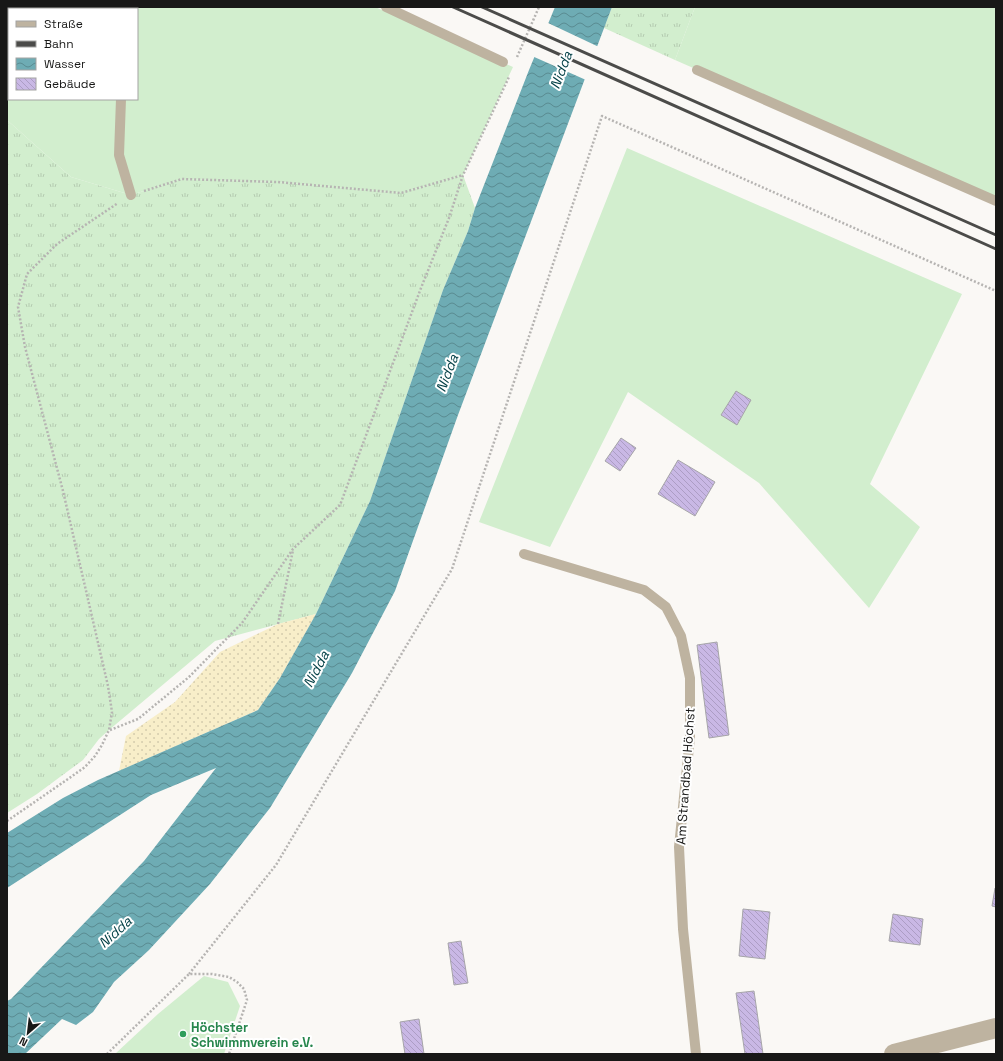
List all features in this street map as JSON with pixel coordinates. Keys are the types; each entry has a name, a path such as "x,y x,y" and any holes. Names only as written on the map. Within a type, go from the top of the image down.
{"street":[{"path":"894,1054 996,1028"}],"lane":[{"path":"386,7 503,62"},
{"path":"697,70 996,201"},
{"path":"121,100 119,155 131,195"},
{"name":"Am Strandbad Höchst","path":"524,554 644,590 666,607 682,636 690,678 690,737 679,848 683,929 696,1054"}],"path":[{"path":"516,60 539,7"},
{"path":"109,730 138,719 189,677 242,623 293,549 340,505 421,288 449,218 463,175 510,74"},
{"path":"107,1054 189,974 276,865 452,569 602,116 996,291"},
{"path":"7,821 85,767 102,745 109,730 112,712 108,686 63,491 25,347 18,307 27,274 57,244 131,195 182,179 278,182 401,193 463,175"},
{"path":"278,624 293,549"},
{"path":"189,974 212,974 229,977 244,989 247,1000 229,1054"}],"green space":[{"path":"7,7 375,7 513,67 463,175 401,193 278,182 182,179 131,195 71,177 7,120"},
{"path":"612,7 695,7 675,60 604,28"},
{"path":"695,7 996,7 996,201 675,60"},
{"path":"7,120 71,177 131,195 182,179 278,182 401,193 463,175 475,208 468,231 443,290 370,501 316,614 215,641 99,739 83,760 37,794 7,813"},
{"path":"627,148 962,294 870,484 920,527 869,608 759,483 628,392 550,547 479,522"},
{"name":"Höchster Schwimmverein e.V.","path":"204,976 228,982 240,1006 224,1054 115,1054 158,1014"}],"sand":[{"path":"316,614 280,678 258,710 119,771 126,736 175,702 220,652 278,624"}],"water":[{"name":"Nidda","path":"555,7 612,7 458,415 395,591 352,673 270,808 210,884 149,950 114,982 93,1012 76,1025 62,1019 25,1054 7,1054 7,1001 11,999 144,861 216,768 151,795 7,888 7,833 63,798 98,780 258,710 280,678 316,614 370,501 443,290 468,231 475,208"}],"pier":[{"path":"546,22 599,47 586,80 532,56"}],"building":[{"path":"736,391 751,400 737,425 721,415"},
{"path":"621,438 636,448 620,471 605,461"},
{"path":"678,460 715,482 695,516 658,494"},
{"path":"717,642 729,735 709,738 697,645"},
{"path":"995,888 996,889 996,907 992,906"},
{"path":"743,909 770,912 765,959 739,956"},
{"path":"893,914 923,919 920,945 889,941"},
{"path":"461,941 468,983 454,985 448,943"},
{"path":"754,991 763,1054 745,1054 736,993"},
{"path":"419,1019 424,1054 405,1054 400,1022"}],"railway":[{"path":"453,7 996,249"},
{"path":"482,7 996,235"}],"place":[{"name":"Höchster Schwimmverein e.V.","path":"183,1034"}]}
